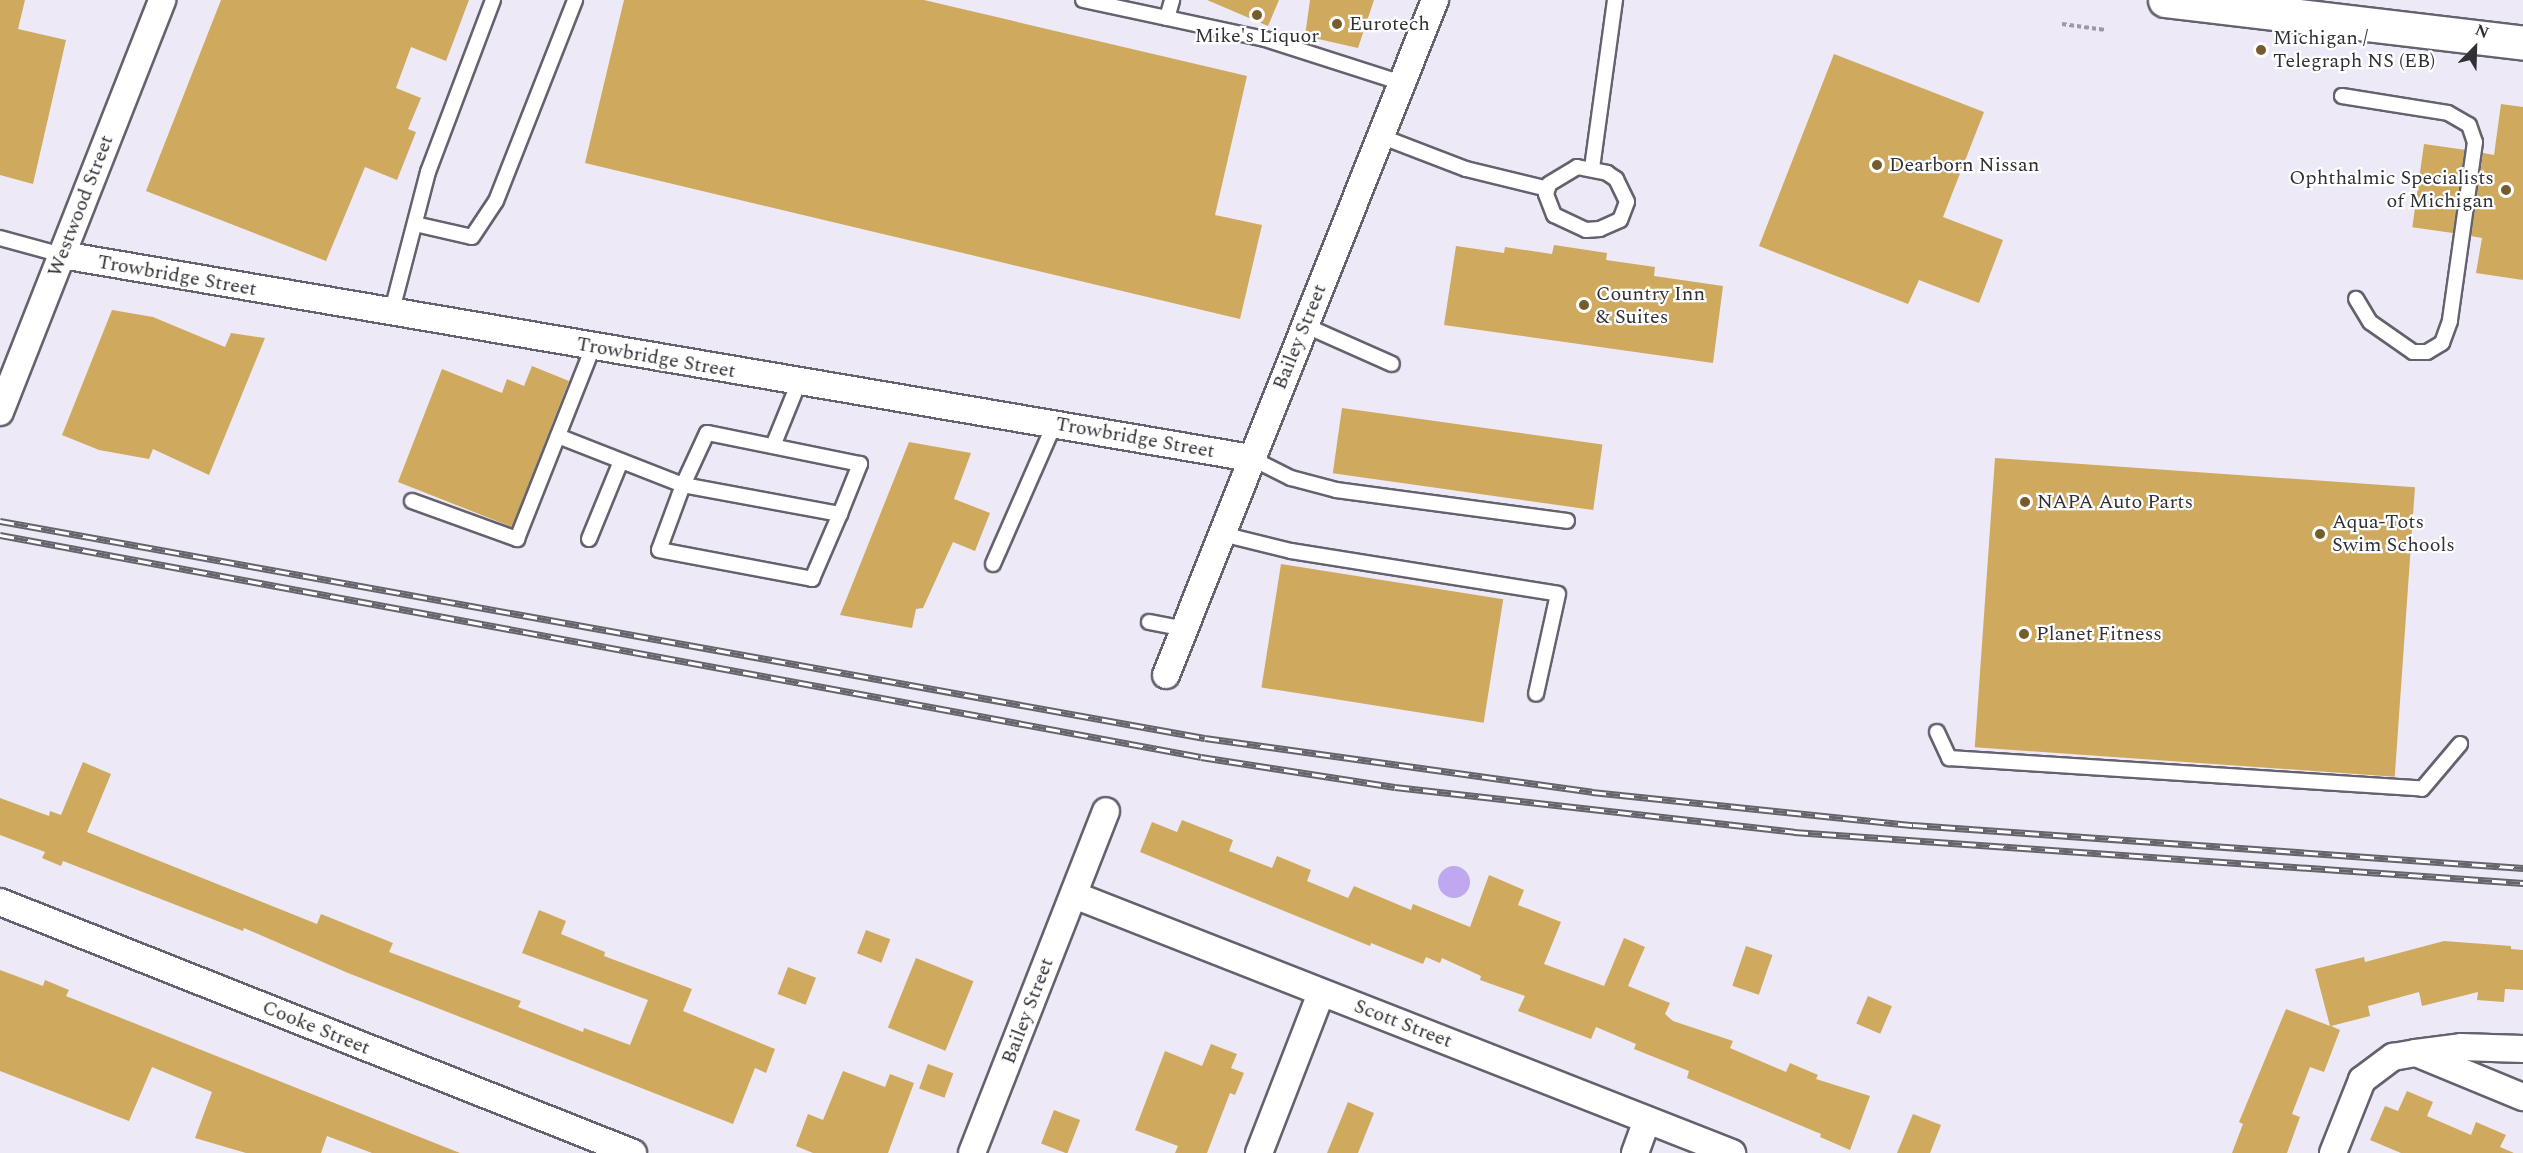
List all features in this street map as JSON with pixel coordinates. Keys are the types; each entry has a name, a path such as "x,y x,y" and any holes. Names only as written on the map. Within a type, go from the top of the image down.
{"main road":[{"path":"2165,0 2316,21 2523,43"}],"street":[{"name":"Westwood Street","path":"0,412 162,0"},
{"name":"Bailey Street","path":"1166,675 1435,0"},
{"name":"Trowbridge Street","path":"62,255 391,314 1251,458"},
{"name":"Bailey Street","path":"972,1153 1106,811"},
{"name":"Scott Street","path":"1074,895 1732,1153"},
{"name":"Cooke Street","path":"0,902 633,1153"},
{"path":"1258,1153 1321,993"},
{"path":"2333,1153 2362,1080 2382,1063 2416,1053 2461,1047 2523,1049"},
{"path":"2416,1053 2523,1097"},
{"path":"1635,1153 1647,1120"}],"lane":[{"path":"391,314 428,172 493,0"},
{"path":"415,224 472,237 496,201 575,0"},
{"path":"1085,0 1264,39 1402,83"},
{"path":"1167,18 1172,0"},
{"path":"1592,168 1615,0"},
{"path":"2342,96 2448,113 2469,125 2475,142 2450,321 2442,343 2427,352 2412,352 2370,322 2356,299"},
{"path":"1380,136 1466,169 1548,189"},
{"path":"1592,168 1616,179 1624,190 1626,210 1611,226 1586,230 1563,221 1548,206 1548,189 1555,177 1569,169 1592,168"},
{"path":"0,238 62,255"},
{"path":"1304,325 1392,364"},
{"path":"412,501 517,539 593,347"},
{"path":"773,446 799,382"},
{"path":"993,564 1054,424"},
{"path":"707,433 773,446 860,464 812,579 660,550 683,485 707,433"},
{"path":"558,436 683,485 840,514"},
{"path":"1251,458 1291,478 1336,490 1567,521"},
{"path":"590,539 621,461"},
{"path":"1221,534 1291,551 1558,594 1536,694"},
{"path":"1149,622 1184,629"},
{"path":"1937,732 1949,758 2422,789 2460,744"}],"path":[{"path":"2062,24 2106,30"}],"shaded area":[{"path":"1454,866 1465,871 1470,882 1465,893 1454,898 1443,893 1438,882 1443,871"}],"building":[{"path":"0,0 25,0 18,29 66,40 33,184 0,175"},
{"path":"221,0 469,0 446,61 411,47 396,88 421,98 408,129 416,132 397,180 365,167 326,261 146,191"},
{"path":"624,0 924,0 1247,76 1215,215 1262,225 1240,319 585,163"},
{"name":"Mike's Liquor","path":"1207,0 1279,0 1268,26"},
{"name":"Eurotech","path":"1310,0 1374,0 1358,48 1305,36"},
{"name":"Dearborn Nissan","path":"1834,54 1984,112 1943,217 2003,240 1979,303 1919,280 1908,304 1759,246"},
{"name":"Ophthalmic Specialists of Michigan","path":"2501,104 2523,107 2523,280 2476,273 2482,238 2471,236 2483,153 2494,155"},
{"path":"2424,144 2465,150 2453,233 2412,227"},
{"name":"Country Inn & Suites","path":"1554,245 1607,253 1606,260 1655,267 1654,276 1723,286 1713,363 1444,325 1456,246 1504,253 1505,247 1552,254"},
{"path":"112,310 153,317 225,347 231,333 265,338 209,475 153,449 149,459 99,450 62,435"},
{"path":"532,366 569,381 512,527 398,482 442,369 502,393 507,379 524,386"},
{"path":"1342,408 1602,445 1593,510 1333,473"},
{"path":"909,442 971,453 954,499 990,513 975,551 953,542 923,608 916,609 912,628 840,615"},
{"path":"1995,458 2415,487 2395,777 1975,747"},
{"path":"1281,564 1503,599 1484,723 1261,687"},
{"path":"83,762 111,774 87,832 317,924 321,914 393,943 389,952 521,1001 518,1007 583,1032 584,1028 630,1045 648,1000 522,953 539,910 566,921 561,934 605,952 604,956 692,989 683,1011 775,1049 766,1073 755,1068 733,1124 348,973 244,928 243,931 63,861 61,866 42,858 45,852 0,835 0,798 49,816 50,811 61,815"},
{"path":"1182,820 1233,840 1229,851 1272,868 1277,856 1311,870 1307,881 1348,898 1354,886 1411,910 1413,904 1470,927 1489,875 1524,890 1518,905 1561,922 1544,964 1604,986 1624,938 1645,947 1628,986 1670,1003 1665,1014 1673,1021 1733,1041 1730,1048 1786,1072 1790,1063 1818,1075 1816,1079 1870,1096 1850,1150 1820,1137 1821,1134 1687,1078 1689,1071 1634,1049 1636,1044 1596,1027 1591,1039 1518,1011 1525,996 1480,980 1481,976 1442,958 1440,963 1426,957 1423,964 1371,943 1370,946 1140,852 1152,822 1177,832"},
{"path":"866,930 890,939 881,963 857,953"},
{"path":"2444,941 2511,946 2511,949 2523,950 2523,990 2505,989 2504,1002 2477,1000 2478,992 2422,1006 2419,992 2368,1006 2370,1016 2331,1026 2340,1030 2324,1072 2310,1067 2292,1114 2300,1117 2287,1153 2232,1153 2243,1124 2239,1122 2286,1009 2330,1026 2315,969 2364,957 2365,962"},
{"path":"1746,946 1772,955 1759,995 1732,986"},
{"path":"916,958 973,981 945,1051 888,1028"},
{"path":"788,967 816,978 806,1005 778,994"},
{"path":"0,970 43,986 45,980 69,990 66,996 460,1153 372,1153 327,1136 321,1153 246,1153 195,1138 212,1092 152,1067 129,1121 0,1071"},
{"path":"1868,996 1892,1006 1880,1034 1856,1024"},
{"path":"1211,1044 1237,1054 1231,1068 1244,1073 1235,1095 1230,1093 1207,1153 1175,1153 1178,1146 1135,1130 1165,1051 1202,1066"},
{"path":"928,1064 953,1073 944,1098 919,1088"},
{"path":"843,1071 885,1087 890,1074 914,1083 888,1153 813,1153 796,1146 808,1114 823,1120"},
{"path":"2407,1091 2433,1102 2427,1116 2471,1135 2476,1122 2506,1135 2500,1147 2514,1153 2401,1153 2370,1140 2385,1106 2398,1111"},
{"path":"1348,1102 1374,1113 1358,1153 1327,1153"},
{"path":"1054,1110 1080,1120 1067,1153 1041,1144"},
{"path":"1913,1114 1941,1125 1930,1153 1897,1153"}],"railway":[{"path":"0,521 1205,738 1592,792 1913,825 2523,868"},
{"path":"0,535 1201,757 1395,787 1794,832 2523,883"}],"place":[{"name":"Mike's Liquor","path":"1257,15"},
{"name":"Eurotech","path":"1337,24"},
{"name":"Michigan / Telegraph NS (EB)","path":"2261,50"},
{"name":"Dearborn Nissan","path":"1877,165"},
{"name":"Ophthalmic Specialists of Michigan","path":"2506,190"},
{"name":"Country Inn & Suites","path":"1584,305"},
{"name":"NAPA Auto Parts","path":"2025,502"},
{"name":"Aqua-Tots Swim Schools","path":"2320,534"},
{"name":"Planet Fitness","path":"2024,634"}]}
